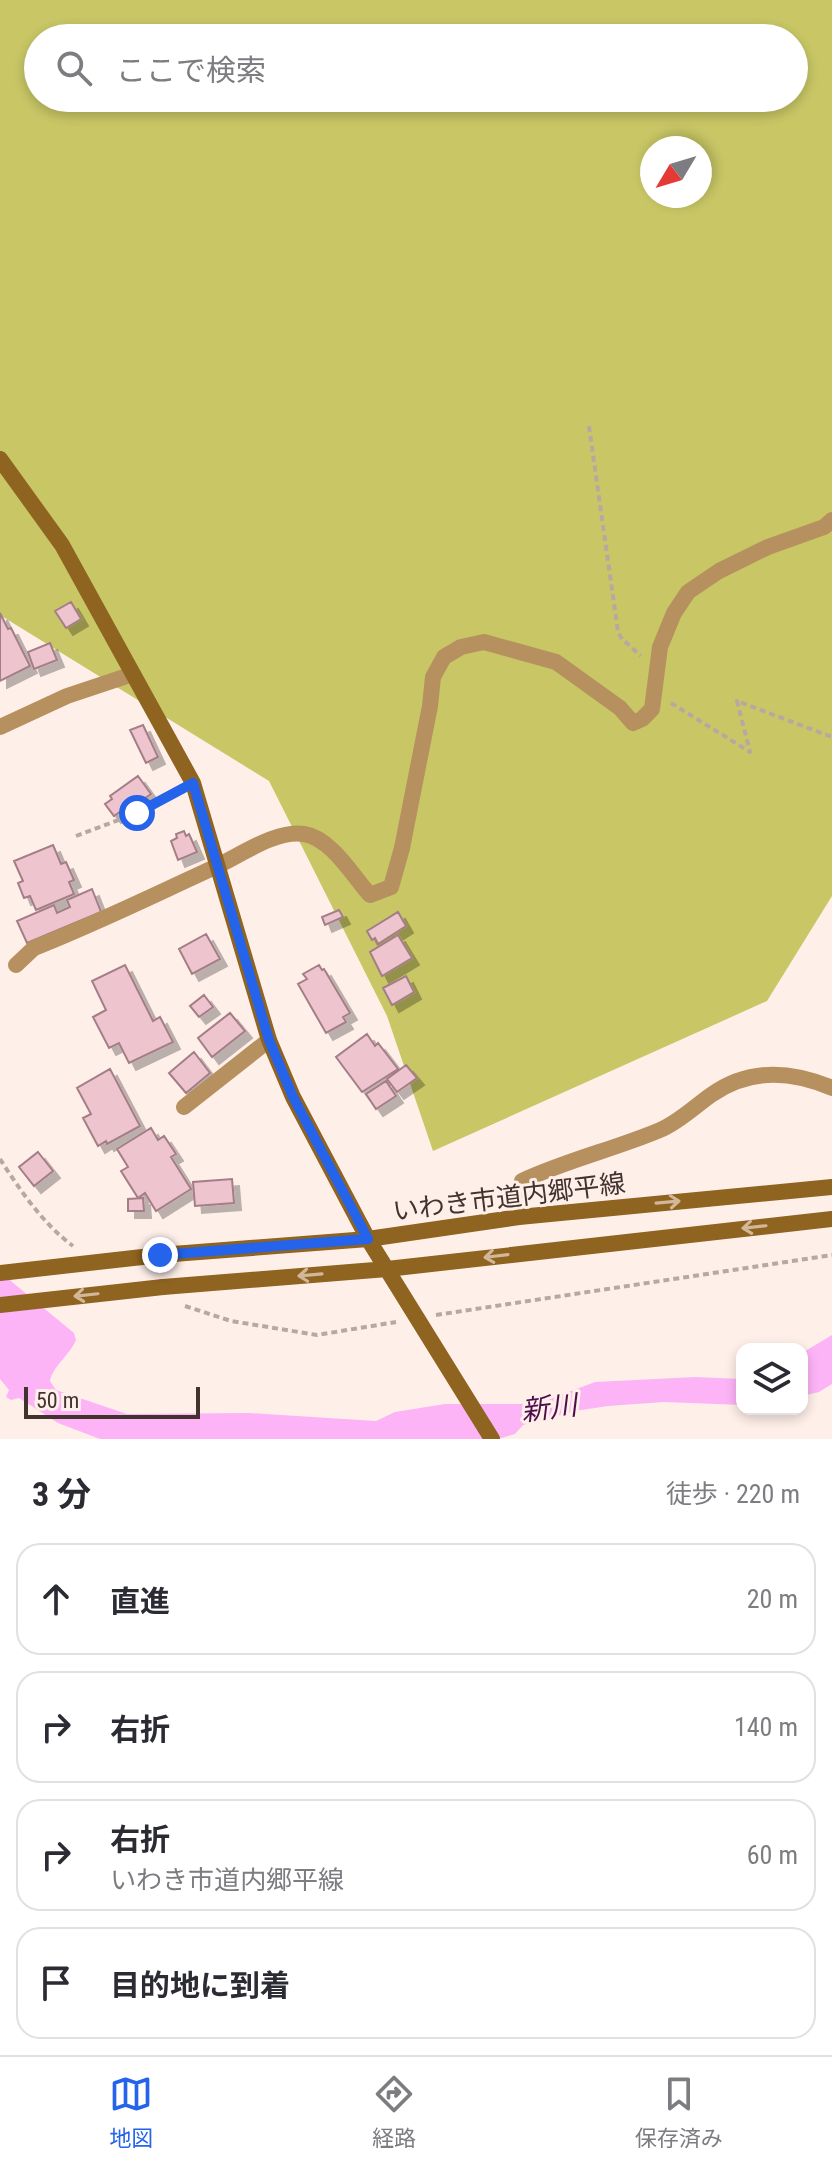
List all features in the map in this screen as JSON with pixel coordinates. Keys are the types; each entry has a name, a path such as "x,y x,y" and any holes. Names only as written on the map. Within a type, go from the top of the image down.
{"street":[{"path":"0,459 62,545 193,783 269,1040 293,1097 368,1239 492,1439"},
{"path":"16,965 34,948 268,841 291,834 306,834 336,852 370,895 391,887 402,848 433,677 444,657 461,647 484,642 556,662 620,708 633,723 652,709 660,647 674,613 688,592 719,571 768,547 824,527 832,520"},
{"path":"0,727 67,696 133,674"},
{"path":"184,1107 269,1040"},
{"path":"519,1217 522,1181 568,1161 668,1126 733,1081 777,1073 812,1079 832,1088"},
{"name":"いわき市道内郷平線","path":"0,1273 160,1255 368,1239 519,1217 832,1187"},
{"path":"0,1305 163,1287 387,1269 832,1219"}],"path":[{"path":"589,426 618,632 636,652 658,663"},
{"path":"655,693 750,752 737,701 832,737"},
{"path":"76,836 137,813 193,783"}],"shaded area":[{"path":"0,0 832,0 832,896 767,1001 433,1151 387,1016 269,781 0,615"}],"water":[{"name":"新川","path":"0,1267 12,1282 74,1333 76,1340 73,1346 50,1381 56,1390 127,1414 249,1413 376,1421 395,1412 445,1404 523,1404 550,1399 595,1382 695,1377 736,1379 736,1405 664,1402 608,1406 523,1425 515,1434 498,1439 100,1439 58,1423 19,1398 11,1400 6,1397 9,1390 0,1379"},
{"path":"832,1335 832,1384 808,1395 808,1349"}],"building":[{"path":"71,602 81,619 66,628 55,611"},
{"path":"0,613 30,666 0,681"},
{"path":"50,643 57,660 34,669 28,652"},
{"path":"143,725 158,757 146,763 130,730"},
{"path":"138,776 151,794 114,816 105,804 112,799 110,796"},
{"path":"184,831 186,836 189,834 197,852 178,860 171,841 177,838 176,834"},
{"path":"53,845 61,864 66,862 74,880 69,882 74,894 36,910 30,896 24,898 18,883 23,881 14,861"},
{"path":"92,889 101,912 27,943 17,921 54,905 57,913 70,907 67,900"},
{"path":"339,910 343,917 325,925 322,917"},
{"path":"398,912 406,926 378,944 375,938 372,940 367,931"},
{"path":"206,934 220,959 192,974 179,949"},
{"path":"398,935 412,958 382,976 370,952"},
{"path":"125,965 153,1021 160,1017 173,1042 129,1063 119,1043 109,1048 93,1017 106,1010 92,981"},
{"path":"319,965 350,1013 343,1017 346,1022 326,1033 298,984 307,979 303,974"},
{"path":"406,976 414,992 392,1005 383,988"},
{"path":"204,995 213,1007 199,1017 190,1006"},
{"path":"230,1013 245,1031 212,1057 198,1038"},
{"path":"367,1034 398,1069 362,1092 336,1057"},
{"path":"194,1052 210,1073 186,1093 169,1073"},
{"path":"406,1065 417,1078 397,1092 387,1079"},
{"path":"110,1069 140,1126 98,1146 83,1118 91,1114 77,1088"},
{"path":"386,1081 396,1096 376,1109 366,1094"},
{"path":"151,1128 158,1140 164,1136 176,1154 171,1157 191,1189 156,1211 145,1193 138,1198 121,1171 128,1167 117,1149"},
{"path":"38,1152 53,1171 34,1186 19,1167"},
{"path":"232,1179 234,1203 195,1206 193,1182"},
{"path":"143,1198 144,1211 128,1211 128,1199"}],"route":[{"path":"137,813 193,783 269,1040 293,1097 368,1239 160,1255"}]}
